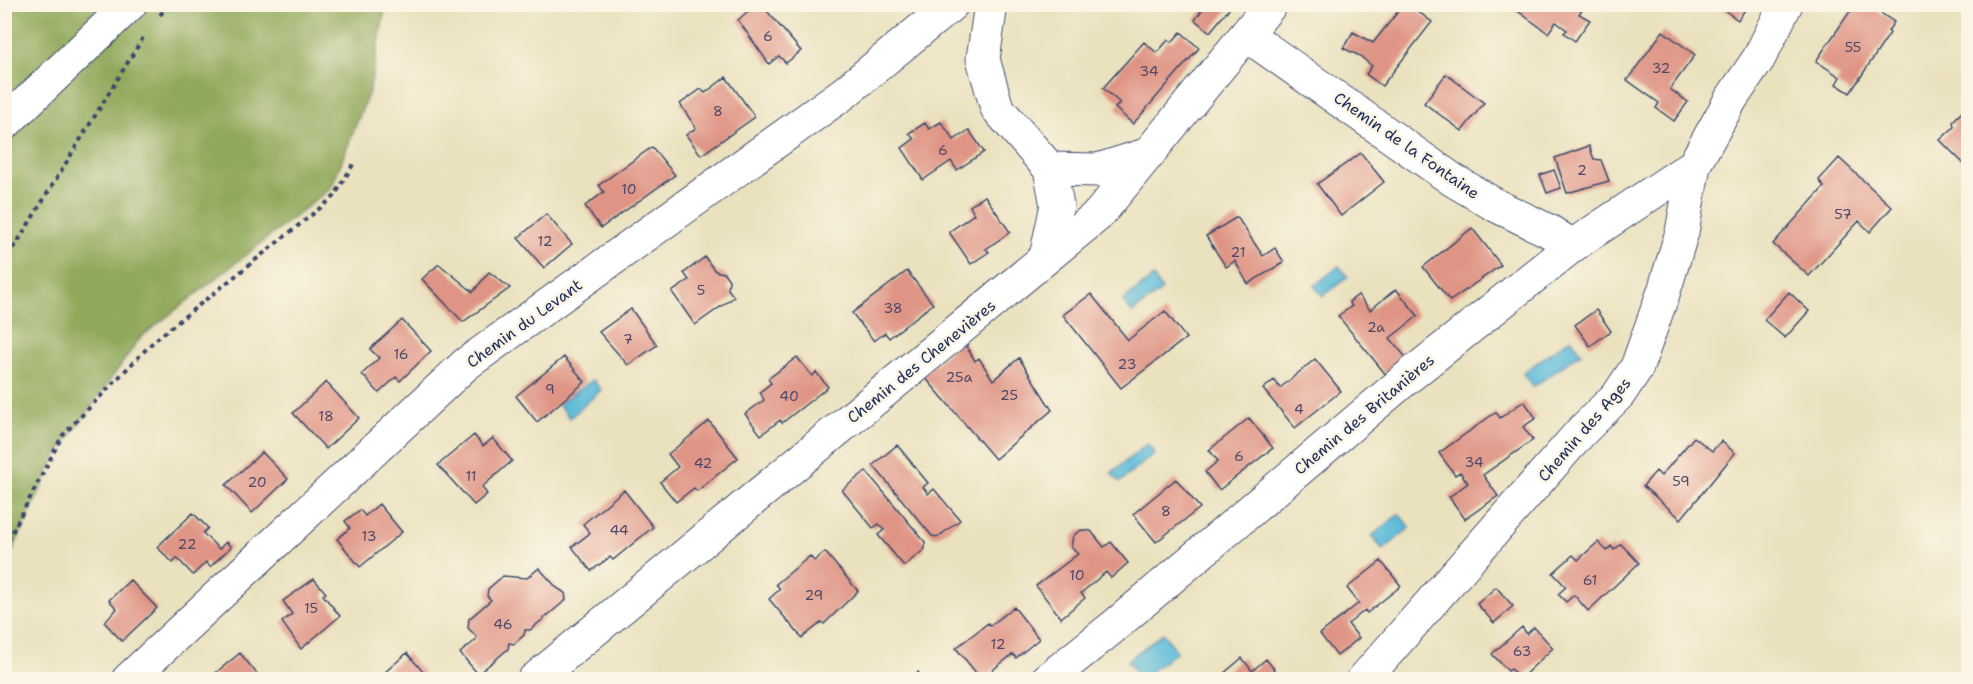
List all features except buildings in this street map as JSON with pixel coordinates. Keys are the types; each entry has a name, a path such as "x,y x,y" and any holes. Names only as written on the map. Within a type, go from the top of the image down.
{"street":[{"name":"Chemin du Levant","path":"128,680 466,364 844,93 952,4"},
{"path":"991,4 983,59 997,108 1050,169 1057,205 1046,257"},
{"name":"Chemin des Chenevières","path":"534,680 1099,214 1248,36 1271,4"},
{"name":"Chemin des Ages","path":"1363,680 1580,433 1619,394 1631,376 1665,291 1682,232 1694,165 1731,99 1759,58 1786,4"},
{"path":"4,124 145,18"},
{"name":"Chemin de la Fontaine","path":"1248,36 1453,180 1497,206 1550,231 1572,246"},
{"path":"1050,169 1098,170 1149,154"},
{"name":"Chemin des Britanières","path":"1047,680 1112,628 1408,377 1572,246 1694,165"}],"path":[{"path":"4,264 145,18 169,4"},
{"path":"4,548 62,436 154,341 334,197 355,161"}],"green space":[{"path":"5,5 386,5 369,92 331,188 140,338 56,456 5,567"}],"water":[{"path":"1339,266 1348,277 1323,296 1314,286"},
{"path":"1153,277 1162,290 1132,313 1123,301"},
{"path":"1571,338 1581,353 1533,387 1523,373"},
{"path":"593,380 601,390 570,418 558,404"},
{"path":"1147,444 1155,453 1120,482 1111,473"},
{"path":"1399,514 1410,528 1383,550 1372,536"},
{"path":"1163,633 1177,651 1141,679 1127,661"}]}
